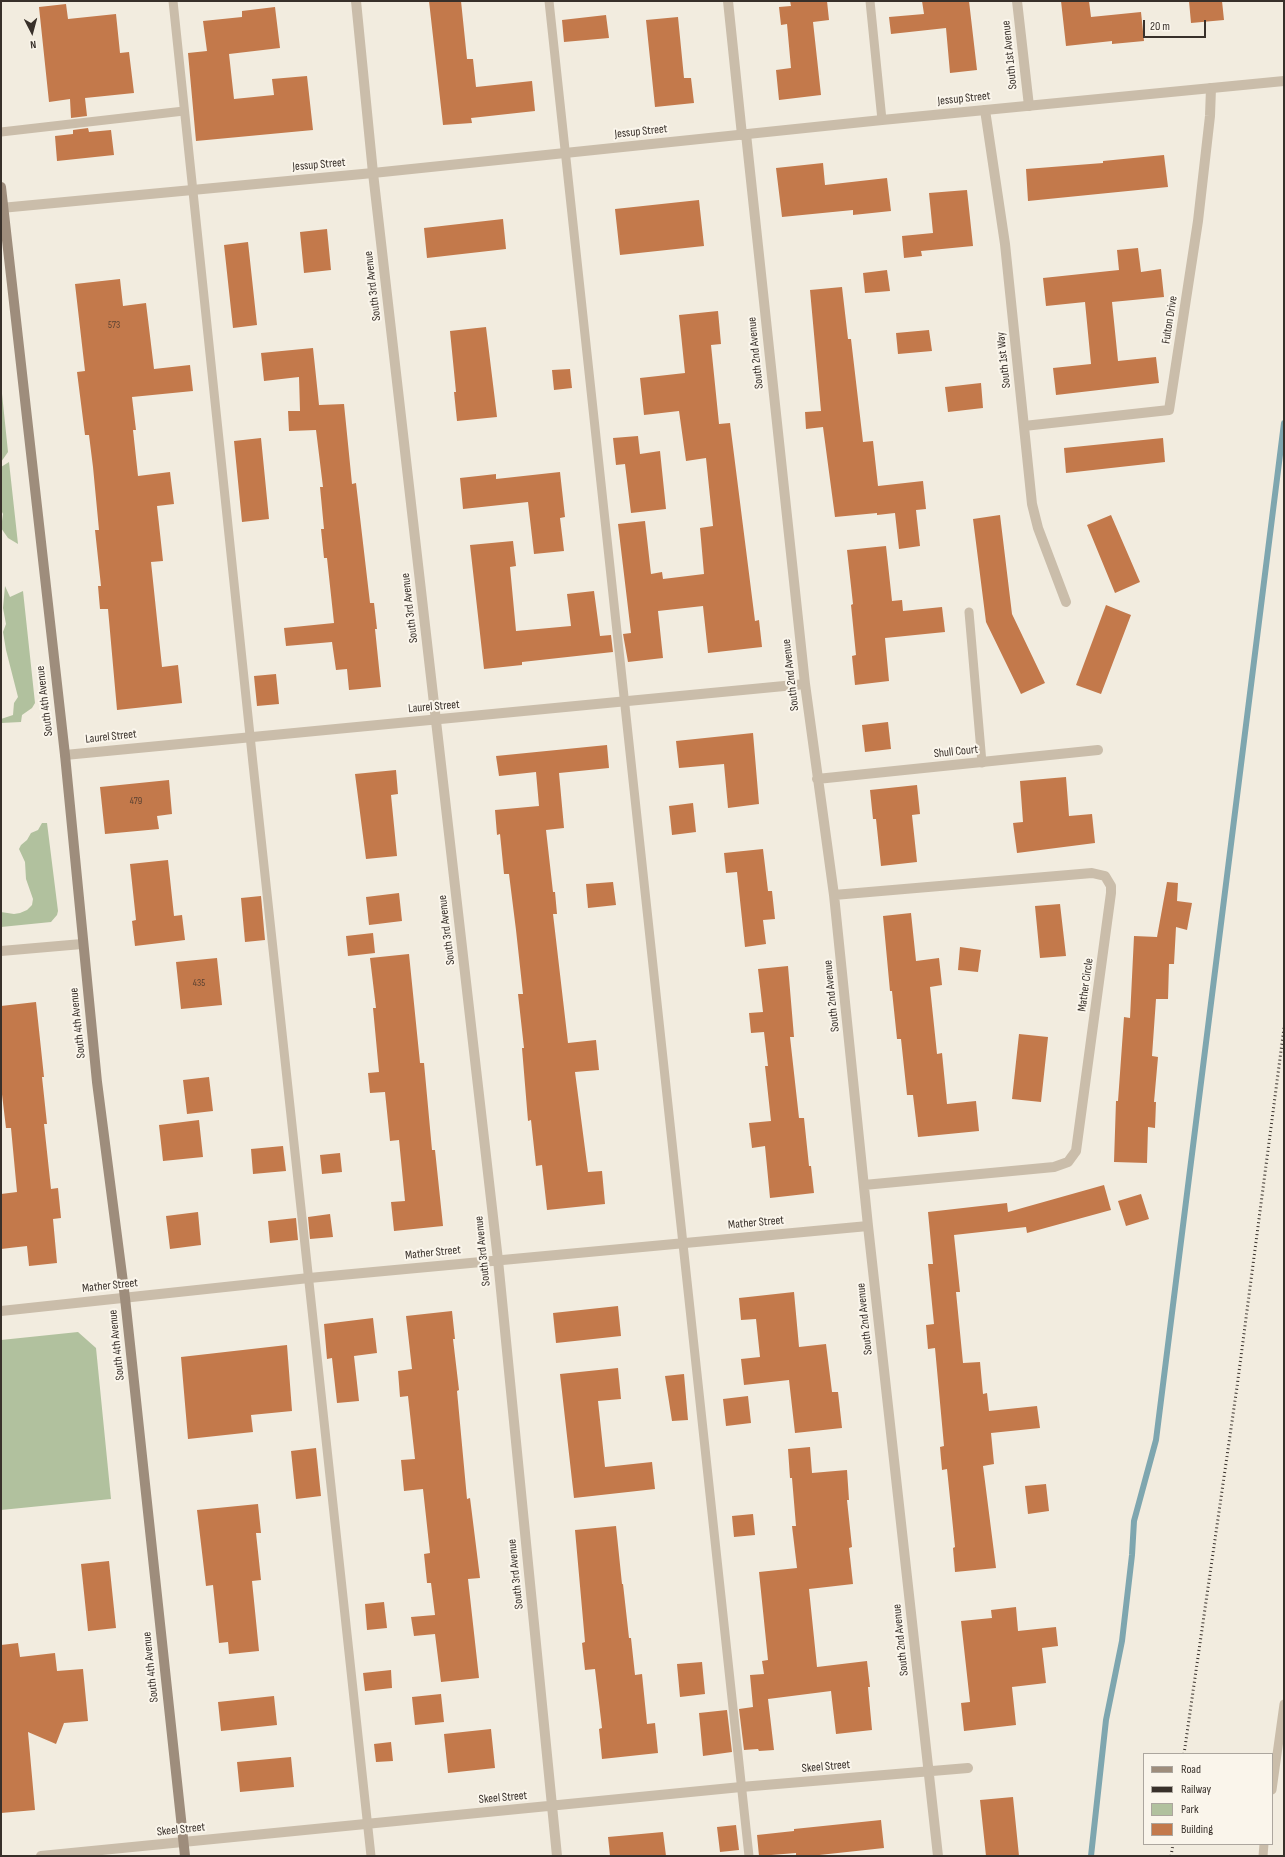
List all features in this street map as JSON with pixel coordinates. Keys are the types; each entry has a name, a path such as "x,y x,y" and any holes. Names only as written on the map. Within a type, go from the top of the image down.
{"main road":[{"name":"South 4th Avenue","path":"1,187 2,208 65,755 82,944 97,1082 125,1298 185,1856"}],"street":[{"name":"South 3rd Avenue","path":"356,1 373,173 498,1260 557,1856"},
{"name":"South 2nd Avenue","path":"728,1 805,684 834,895 868,1226 938,1856"},
{"name":"South 1st Avenue","path":"1017,1 1029,106"},
{"name":"Jessup Street","path":"2,208 373,173 882,120 1284,81"},
{"name":"Fulton Drive","path":"1024,426 1169,410 1198,221 1210,116 1211,88"},
{"name":"South 1st Way","path":"985,110 1005,244 1032,504 1038,528 1066,602"},
{"name":"Laurel Street","path":"65,755 805,684"},
{"name":"Shull Court","path":"817,779 1098,750"},
{"name":"Mather Circle","path":"834,895 1092,873 1105,876 1111,886 1076,1151 1068,1162 1054,1167 864,1185"},
{"path":"1,951 82,944"},
{"name":"Mather Street","path":"1,1311 309,1278 868,1226"},
{"name":"Skeel Street","path":"41,1856 741,1787 968,1768"}],"lane":[{"path":"173,1 250,737 371,1856"},
{"path":"549,1 749,1856"},
{"path":"870,1 882,120"},
{"path":"1,132 184,111"},
{"path":"969,612 982,763"},
{"path":"1273,1783 1284,1704"},
{"path":"1263,1856 1264,1845"}],"green space":[{"path":"1,384 8,452 1,462"},
{"path":"9,462 18,544 8,538 1,528 3,514 1,510 1,467"},
{"path":"5,586 10,597 23,591 35,703 32,708 22,715 21,722 1,723 1,719 13,715 14,703 18,697 3,632 6,624 3,608"},
{"path":"42,823 47,823 58,911 57,915 51,922 1,927 1,912 14,914 20,913 27,910 32,905 33,899 26,879 25,862 19,849 31,833 38,830"},
{"path":"78,1332 96,1348 111,1499 1,1510 1,1340"}],"building":[{"path":"429,1 461,1 467,59 473,59 476,87 532,81 535,111 471,118 472,123 443,125"},
{"path":"790,1 827,1 829,20 813,22 821,95 779,100 776,70 791,68 787,24 781,25 779,7 791,6"},
{"path":"922,1 969,1 977,70 950,73 946,28 891,34 889,17 924,14"},
{"path":"1061,1 1089,1 1091,17 1141,12 1144,41 1112,44 1112,41 1066,46"},
{"path":"1189,1 1222,1 1224,20 1191,23"},
{"path":"66,4 68,19 116,14 120,53 129,52 134,93 85,98 87,116 71,118 70,99 49,102 39,7"},
{"path":"275,7 280,48 229,54 234,99 274,95 272,79 307,76 313,130 196,141 188,53 207,51 203,21 242,17 242,11"},
{"path":"606,15 609,38 564,42 562,20"},
{"path":"678,17 684,78 691,78 694,103 655,107 646,20"},
{"path":"88,128 89,132 111,130 114,155 57,161 55,136 73,134 73,130"},
{"path":"1164,155 1168,187 1028,201 1026,169 1103,163 1103,161"},
{"path":"823,163 825,185 887,178 891,211 853,215 853,210 782,217 776,168"},
{"path":"967,190 973,246 921,251 922,256 904,258 902,236 933,233 929,193"},
{"path":"699,200 704,246 620,255 615,209"},
{"path":"503,219 506,249 427,258 424,228"},
{"path":"327,229 331,270 304,273 300,232"},
{"path":"248,242 257,325 233,328 224,245"},
{"path":"1138,248 1141,272 1161,269 1164,297 1112,302 1118,361 1156,357 1159,383 1056,395 1053,368 1091,364 1085,302 1046,306 1043,278 1119,270 1117,250"},
{"path":"887,270 890,291 865,293 863,273"},
{"path":"120,279 123,306 146,303 154,369 190,365 193,391 132,397 136,430 133,430 138,476 170,472 174,504 157,506 163,561 151,562 162,667 178,665 182,703 117,710 108,609 100,609 98,586 101,586 95,530 99,530 89,435 85,435 77,372 85,371 75,284"},
{"path":"842,287 848,339 851,339 863,442 873,441 878,486 923,481 926,509 916,510 920,546 899,549 895,513 835,517 823,427 806,429 805,412 821,411 810,290"},
{"path":"718,311 721,344 711,345 719,424 730,423 755,621 759,620 762,647 708,653 703,606 658,611 663,658 628,662 623,634 631,633 618,524 645,521 651,574 662,572 663,579 704,574 700,528 713,526 706,458 686,461 679,411 644,415 640,378 685,373 679,315"},
{"path":"486,327 497,417 457,421 454,392 456,392 450,331"},
{"path":"929,330 932,351 898,354 896,333"},
{"path":"313,348 319,405 344,404 352,484 356,483 370,603 374,603 381,687 349,690 347,669 336,670 332,642 286,646 284,628 334,623 327,558 324,558 321,529 324,529 320,487 323,487 316,430 289,431 288,411 300,411 299,377 264,381 261,353"},
{"path":"570,369 572,388 554,390 552,370"},
{"path":"981,383 983,408 948,412 945,387"},
{"path":"638,436 640,454 660,451 666,509 631,513 625,464 616,465 613,438"},
{"path":"261,438 269,519 242,522 234,441"},
{"path":"1163,438 1165,462 1066,473 1064,448"},
{"path":"560,472 565,517 560,518 564,551 534,554 528,502 463,509 460,478 496,474 496,479"},
{"path":"1000,515 1012,614 1045,683 1021,694 986,622 973,519"},
{"path":"1111,515 1140,582 1115,593 1087,525"},
{"path":"513,541 516,566 510,567 516,631 571,626 567,594 594,591 600,636 611,635 613,652 522,662 522,665 484,669 470,545"},
{"path":"886,546 892,601 902,600 903,611 942,607 945,632 885,638 889,681 855,685 852,656 856,655 851,605 853,604 847,550"},
{"path":"1106,605 1131,615 1101,694 1076,685"},
{"path":"276,674 279,704 257,706 254,676"},
{"path":"888,722 891,749 865,752 862,725"},
{"path":"753,733 759,804 728,808 724,764 679,768 676,741"},
{"path":"607,745 609,768 559,773 564,828 546,830 553,892 555,892 557,914 553,914 568,1043 596,1040 599,1070 575,1072 588,1172 602,1171 605,1204 547,1210 542,1165 536,1166 531,1120 528,1121 522,1048 524,1048 518,994 523,994 509,874 504,874 500,834 497,835 495,810 539,806 536,772 499,776 496,756"},
{"path":"396,770 398,794 391,795 397,856 366,859 355,774"},
{"path":"1066,777 1069,816 1092,814 1095,843 1017,853 1013,823 1023,822 1020,781"},
{"path":"169,780 172,814 157,816 159,829 105,834 100,787"},
{"path":"917,785 920,814 912,815 917,862 881,866 876,819 873,819 870,790"},
{"path":"693,803 696,832 672,835 669,806"},
{"path":"763,849 768,891 772,891 775,919 763,920 766,944 745,947 737,872 726,873 724,853"},
{"path":"168,860 174,916 182,915 185,940 135,946 132,921 136,920 130,864"},
{"path":"613,882 616,905 588,908 586,884"},
{"path":"1167,882 1178,883 1177,901 1192,903 1187,930 1176,927 1174,964 1169,964 1168,999 1156,999 1152,1056 1158,1057 1154,1102 1156,1102 1155,1128 1148,1127 1147,1163 1114,1162 1116,1101 1118,1101 1124,1017 1130,1018 1134,936 1157,937"},
{"path":"399,893 402,921 369,925 366,897"},
{"path":"261,896 265,940 245,942 241,898"},
{"path":"1060,904 1066,956 1040,958 1035,906"},
{"path":"911,913 916,961 939,958 942,985 930,987 937,1054 942,1053 947,1104 976,1101 979,1131 918,1137 913,1095 907,1095 901,1039 897,1039 892,991 890,991 883,916"},
{"path":"373,933 375,953 348,956 346,936"},
{"path":"960,947 981,950 978,972 958,970"},
{"path":"409,954 420,1063 424,1063 432,1150 435,1150 443,1226 394,1231 391,1202 405,1201 399,1140 390,1141 385,1092 370,1093 368,1073 379,1072 373,1008 376,1008 370,958"},
{"path":"217,958 222,1005 181,1009 176,962"},
{"path":"788,966 794,1037 790,1037 799,1118 804,1118 809,1166 811,1166 814,1193 770,1198 765,1146 752,1148 749,1123 771,1121 765,1066 768,1066 764,1032 751,1033 749,1013 763,1012 758,969"},
{"path":"36,1002 44,1077 42,1077 47,1124 44,1124 51,1189 58,1188 61,1218 53,1219 57,1263 29,1266 27,1246 1,1249 1,1194 17,1192 11,1128 6,1128 1,1086 1,1006"},
{"path":"1019,1034 1048,1037 1041,1102 1012,1099"},
{"path":"209,1077 213,1111 187,1114 183,1080"},
{"path":"199,1120 203,1157 163,1161 159,1125"},
{"path":"283,1146 286,1171 253,1174 251,1149"},
{"path":"340,1153 342,1172 322,1174 320,1155"},
{"path":"1104,1185 1111,1210 1027,1233 1026,1227 954,1235 960,1292 956,1292 963,1363 980,1362 983,1394 987,1393 989,1411 1037,1406 1040,1428 991,1433 994,1464 983,1466 996,1568 955,1572 953,1548 955,1547 947,1469 942,1470 940,1447 944,1446 935,1348 928,1349 926,1325 934,1324 928,1264 933,1264 928,1212 1007,1203 1008,1212"},
{"path":"1141,1194 1149,1219 1126,1226 1118,1201"},
{"path":"198,1212 201,1245 170,1249 166,1216"},
{"path":"330,1214 333,1237 310,1239 308,1217"},
{"path":"296,1218 298,1240 270,1243 268,1221"},
{"path":"794,1292 799,1347 826,1344 832,1392 838,1392 842,1428 795,1433 789,1380 744,1385 741,1359 760,1357 756,1319 741,1320 739,1298"},
{"path":"618,1306 621,1336 556,1343 553,1313"},
{"path":"452,1311 455,1339 453,1339 459,1390 457,1391 467,1499 470,1498 480,1578 468,1579 479,1678 441,1682 435,1634 414,1636 411,1617 435,1615 431,1583 427,1583 424,1554 430,1553 423,1489 404,1491 401,1460 415,1459 408,1396 400,1397 398,1371 412,1369 406,1316"},
{"path":"373,1318 377,1353 354,1356 359,1401 337,1403 332,1358 327,1359 324,1324"},
{"path":"287,1345 292,1411 251,1415 253,1432 188,1439 181,1357"},
{"path":"618,1368 621,1399 598,1401 605,1467 652,1462 655,1489 574,1498 560,1374"},
{"path":"684,1374 688,1420 672,1421 665,1376"},
{"path":"748,1396 751,1423 726,1426 723,1399"},
{"path":"810,1447 812,1473 847,1470 849,1500 847,1500 852,1547 849,1548 853,1584 809,1589 817,1667 867,1661 872,1730 836,1734 831,1691 768,1699 774,1750 744,1750 739,1709 753,1707 750,1675 764,1674 762,1661 768,1660 759,1572 797,1568 792,1526 796,1526 788,1449"},
{"path":"316,1448 321,1496 296,1499 291,1451"},
{"path":"1046,1484 1049,1511 1028,1514 1025,1486"},
{"path":"258,1504 261,1533 256,1533 261,1580 252,1581 259,1651 229,1654 228,1642 219,1643 213,1585 206,1586 197,1510"},
{"path":"753,1514 755,1535 734,1537 732,1516"},
{"path":"616,1526 622,1584 629,1638 631,1638 635,1675 642,1674 647,1724 655,1723 658,1753 602,1759 599,1729 602,1728 595,1669 585,1670 582,1643 585,1642 575,1530"},
{"path":"109,1561 116,1628 88,1631 81,1564"},
{"path":"384,1602 387,1628 367,1630 365,1604"},
{"path":"1016,1607 1018,1631 1056,1627 1058,1646 1042,1648 1046,1683 1012,1687 1016,1725 964,1731 961,1703 970,1702 961,1621 992,1618 991,1610"},
{"path":"18,1643 20,1657 55,1653 57,1671 83,1669 88,1721 64,1723 56,1744 28,1732 35,1810 1,1813 1,1645"},
{"path":"702,1662 705,1694 680,1697 677,1664"},
{"path":"391,1670 392,1688 365,1691 363,1673"},
{"path":"441,1694 444,1722 415,1725 412,1697"},
{"path":"274,1696 277,1725 221,1731 218,1702"},
{"path":"727,1710 732,1752 703,1756 699,1713"},
{"path":"491,1729 495,1768 448,1773 444,1734"},
{"path":"391,1742 393,1761 376,1762 374,1744"},
{"path":"291,1757 294,1787 240,1792 237,1762"},
{"path":"1013,1797 1019,1856 986,1856 980,1800"},
{"path":"881,1820 884,1848 810,1856 796,1856 796,1853 759,1856 757,1835 794,1831 794,1829"},
{"path":"736,1825 739,1850 720,1852 717,1827"},
{"path":"663,1832 666,1856 610,1856 608,1837"}],"waterway":[{"path":"1091,1856 1106,1720 1122,1641 1132,1555 1134,1521 1156,1440 1284,423"}],"railway":[{"path":"1184,1753 1237,1387 1284,1028"},
{"path":"1171,1856 1173,1845"}]}
